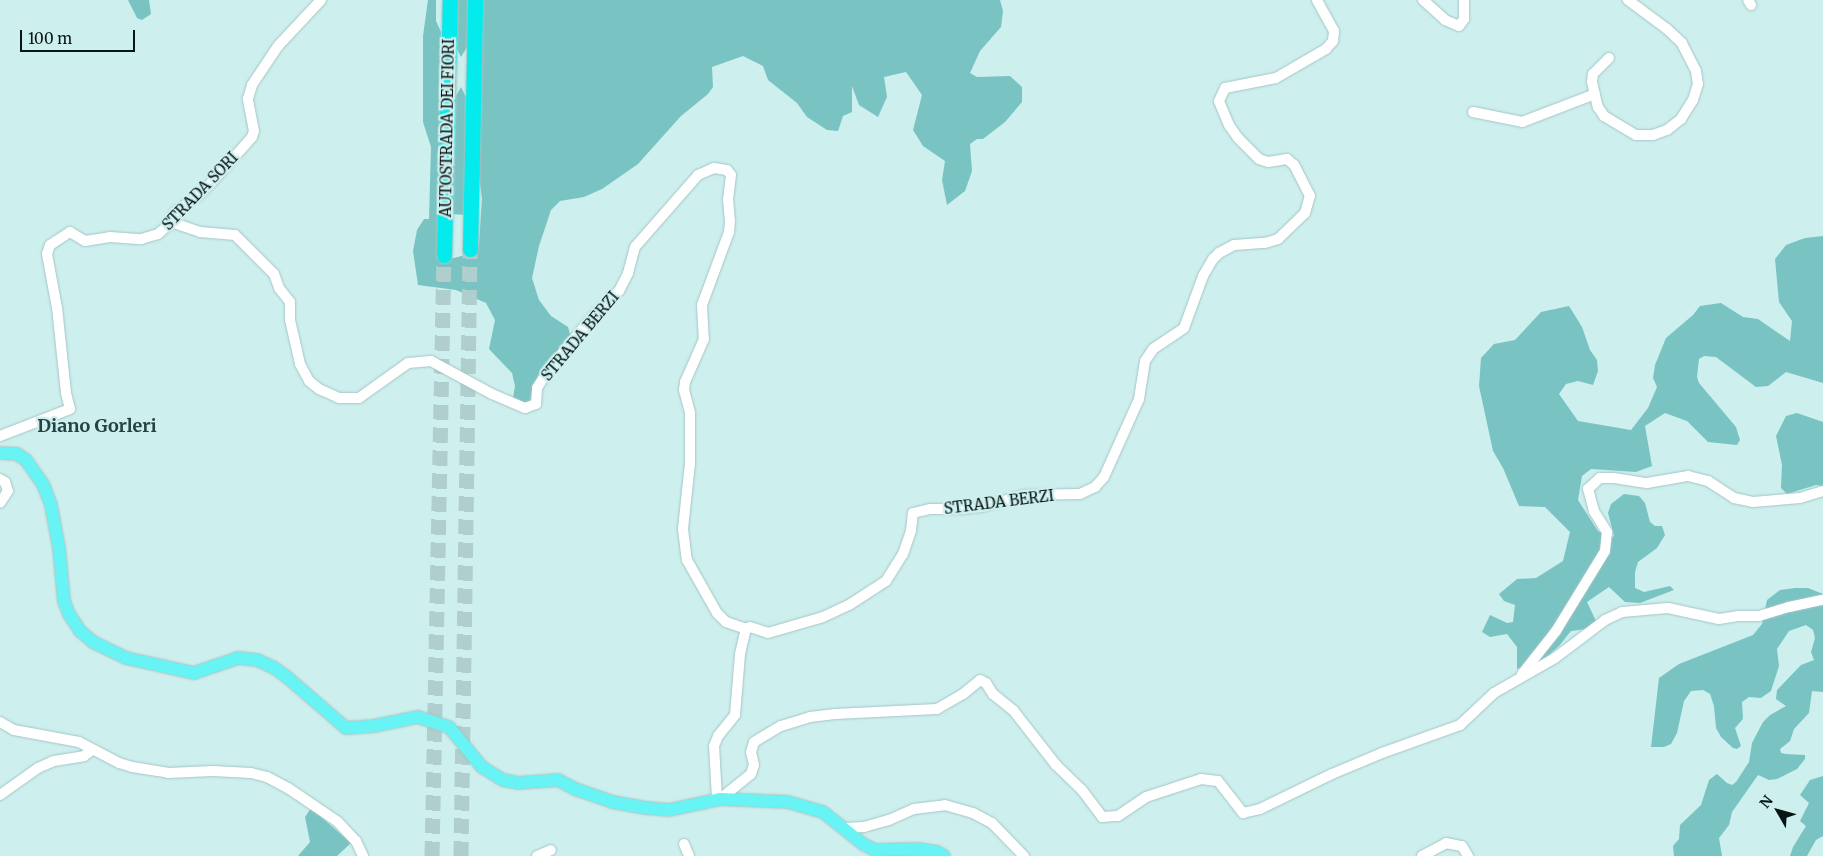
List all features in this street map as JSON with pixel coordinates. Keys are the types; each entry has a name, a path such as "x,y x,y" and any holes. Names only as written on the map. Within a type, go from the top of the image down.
{"highway":[{"name":"AUTOSTRADA DEI FIORI","path":"444,255 450,0"},
{"name":"AUTOSTRADA DEI FIORI","path":"470,249 476,0"}],"main road":[{"path":"0,452 17,454 26,460 38,477 51,505 59,548 64,601 69,614 80,631 107,649 126,658 141,660 186,673 194,673 238,658 257,660 273,667 288,678 346,728 374,726 418,717 449,727 482,767 503,780 518,782 558,780 575,789 612,802 669,810 718,799 768,800 810,807 823,812 863,844 875,850 919,849 937,852 944,856"}],"street":[{"name":"STRADA SORI","path":"0,436 70,409 66,393 57,308 47,254 50,245 70,232 86,241 110,236 141,239 158,234 175,212 198,196 252,137 254,131 248,99 252,85 278,46 321,0"},
{"name":"STRADA BERZI","path":"166,226 174,223 200,232 235,236 274,274 279,288 290,302 290,320 300,364 309,381 319,389 339,398 359,398 408,363 431,361 492,394 525,408 536,404 537,388 549,369 594,315 619,291 628,273 635,247 698,175 714,168 727,170 731,175 728,199 729,232 702,305 704,339 685,382 684,390 690,413 690,463 684,529 687,560 717,613 726,622 746,629 750,627 768,633 823,617 849,605 886,581 903,554 911,532 913,513 930,509 962,509 985,506 1024,495 1080,494 1100,483 1117,451 1139,398 1145,360 1153,349 1184,328 1204,276 1213,259 1219,253 1234,245 1265,243 1278,239 1285,235 1308,208 1310,196 1292,162 1282,159 1263,161 1238,138 1223,114 1219,101 1222,92 1229,86 1276,78 1323,53 1329,46 1334,31 1317,0"},
{"path":"1423,0 1446,20 1459,26 1464,19 1464,0"},
{"path":"1609,58 1593,74 1592,82 1604,116 1636,135 1653,135 1667,130 1681,119 1693,100 1698,84 1696,71 1682,43 1667,29 1628,0"},
{"path":"1473,112 1522,122 1595,94"},
{"path":"1520,677 1556,630 1605,551 1607,532 1594,511 1588,490 1600,478 1647,483 1688,476 1708,481 1734,498 1753,502 1800,498 1823,491"},
{"path":"0,479 5,482 8,491 0,503"},
{"path":"718,799 751,774 754,765 751,752 754,742 781,726 810,717 835,714 937,709 963,694 980,680 986,683 994,694 1013,710 1056,765 1082,790 1102,817 1118,816 1146,797 1201,779 1218,781 1243,813 1260,809 1332,774 1382,753 1460,725 1494,693 1555,658 1605,620 1622,612 1668,608 1718,619 1759,616 1823,600"},
{"path":"718,799 714,746 718,736 735,715 740,654 746,629"},
{"path":"0,722 14,730 56,736 79,742 123,764 157,771 242,772 267,777 295,792 338,822 356,841 363,856"},
{"path":"0,795 38,768 54,761 84,756 92,750"},
{"path":"844,828 864,827 889,820 914,809 945,805 973,813 992,823 1024,856"},
{"path":"1422,856 1446,843 1462,846 1468,856"},
{"path":"684,844 689,856"},
{"path":"537,856 551,850"}],"shaded area":[{"path":"128,0 149,0 151,14 142,20 137,18"},
{"path":"428,0 436,0 436,21 441,32 440,98 443,110 450,259 477,252 479,244 482,198 478,170 482,0 1000,0 1003,11 1001,27 980,51 970,73 977,77 1010,76 1022,87 1022,102 1005,122 983,139 977,139 970,144 972,171 965,191 947,205 942,180 945,161 923,146 913,130 922,95 906,72 884,77 887,97 878,117 859,105 852,86 852,112 843,116 838,131 827,130 807,117 797,103 768,80 763,66 743,56 712,67 713,87 708,94 681,116 638,164 602,189 584,197 560,201 551,210 539,246 532,278 539,300 551,316 568,327 571,338 536,386 529,403 520,402 513,398 515,386 512,373 489,349 495,320 486,303 456,290 418,285 413,251 417,230 424,219 429,219 431,147 423,122 423,36"},
{"path":"454,0 470,0 469,44 461,57 454,43"},
{"path":"461,87 468,101 467,215 450,214 453,101"},
{"path":"1823,236 1823,383 1786,372 1768,386 1756,387 1716,357 1704,356 1699,359 1697,377 1699,383 1736,427 1740,440 1737,445 1708,442 1687,421 1665,413 1645,426 1652,466 1636,472 1591,469 1582,476 1578,500 1598,531 1611,538 1614,536 1608,513 1611,504 1624,494 1639,496 1645,503 1650,522 1655,526 1662,526 1665,535 1657,548 1638,562 1635,572 1635,588 1644,592 1670,586 1674,590 1640,603 1625,602 1609,587 1587,602 1597,623 1586,629 1571,631 1559,646 1545,658 1517,669 1517,647 1507,634 1490,637 1482,632 1490,615 1507,623 1513,622 1515,605 1504,601 1499,594 1517,579 1536,578 1563,561 1570,532 1545,507 1519,506 1503,468 1493,451 1479,386 1481,358 1494,344 1515,340 1541,312 1569,306 1582,327 1590,350 1597,360 1598,371 1593,385 1578,381 1566,384 1559,394 1578,421 1631,430 1648,408 1657,387 1653,378 1655,365 1666,338 1693,315 1700,306 1721,303 1743,317 1758,319 1790,341 1792,321 1779,302 1775,259 1786,245 1805,238"},
{"path":"1797,413 1823,422 1823,486 1816,485 1787,494 1781,488 1782,465 1776,436 1786,416"},
{"path":"1808,588 1823,594 1823,692 1812,691 1809,713 1794,729 1790,741 1780,749 1781,753 1805,755 1805,759 1797,769 1777,779 1769,780 1758,775 1732,812 1729,825 1719,838 1722,856 1674,856 1673,846 1679,839 1680,825 1701,805 1709,780 1717,774 1727,783 1732,785 1736,782 1749,762 1752,743 1763,722 1770,715 1786,706 1776,699 1777,690 1801,665 1814,660 1811,652 1815,638 1813,630 1806,625 1789,631 1777,649 1779,666 1771,691 1761,698 1749,697 1742,702 1743,719 1735,728 1741,746 1737,749 1733,748 1721,737 1716,728 1714,706 1710,694 1703,690 1691,691 1684,701 1677,733 1671,744 1664,747 1651,747 1659,678 1679,664 1753,635 1762,624 1767,600 1780,590"},
{"path":"1823,776 1823,836 1816,840 1807,856 1790,856 1793,847 1806,826 1800,821 1809,803 1800,795 1810,780"},
{"path":"311,808 351,843 337,856 298,856 310,842 305,817"}],"tunnel":[{"path":"461,856 470,249"},
{"path":"432,856 444,255"}],"district":[{"name":"Diano Gorleri","path":"97,426"}]}
